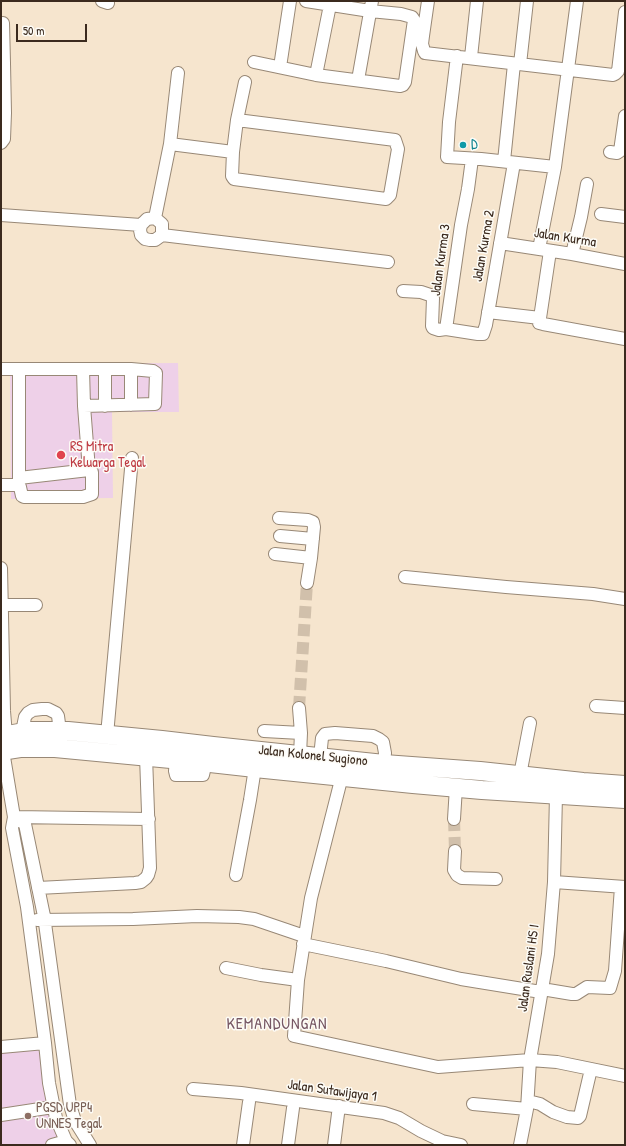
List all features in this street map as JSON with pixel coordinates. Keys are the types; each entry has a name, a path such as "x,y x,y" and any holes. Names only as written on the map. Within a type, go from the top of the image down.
{"highway":[{"name":"Jalan Kolonel Sugiono","path":"6,741 60,731 162,740 300,764 342,776 556,795 625,798"},
{"name":"Jalan Kolonel Sugiono","path":"6,741 20,748 55,748 146,756 191,764 255,768 300,764 320,757 625,786"}],"street":[{"path":"280,68 290,1"},
{"path":"254,62 316,75 400,86 406,82 414,18 371,6 330,5 306,1"},
{"path":"428,1 423,36 425,53 472,57 517,64 613,75 618,71 625,12"},
{"path":"472,57 477,1"},
{"name":"Jalan Kurma 2","path":"446,329 483,334 500,243 509,162 517,64 527,1"},
{"path":"577,1 545,250 539,323 625,339"},
{"path":"316,75 330,5"},
{"path":"358,80 371,6"},
{"path":"1,142 4,139 2,63 4,23"},
{"path":"457,56 446,155 448,157 472,158 555,167"},
{"path":"155,218 170,144 178,73"},
{"path":"238,120 394,140 397,143 398,150 390,195 386,199 234,179 232,176 233,152 238,120 245,82"},
{"path":"610,152 618,153 620,151 625,116"},
{"path":"170,144 233,152"},
{"name":"Jalan Kurma 3","path":"446,329 472,158"},
{"path":"572,254 581,217 586,184"},
{"path":"601,214 625,217"},
{"path":"1,215 141,225"},
{"path":"162,235 162,224 155,218 147,219 141,225 140,230 142,235 150,240 155,240 162,235 388,262"},
{"name":"Jalan Kurma","path":"500,243 625,264"},
{"path":"403,291 421,292 432,297 432,326 433,328 439,330 446,329"},
{"path":"488,312 540,318"},
{"path":"1,369 131,369 153,371 156,373 155,404 84,406"},
{"path":"19,369 19,482 22,496 24,497 86,496 92,494 92,472 89,470 84,406 83,369"},
{"path":"105,369 105,406"},
{"path":"131,369 131,405"},
{"path":"107,735 132,458"},
{"path":"1,485 15,485 19,482 89,470"},
{"path":"279,518 308,520 313,522 313,539 307,583"},
{"path":"280,536 313,539"},
{"path":"275,554 311,558"},
{"path":"1,568 4,710 14,817 12,828 18,854 28,922 53,1107 56,1118 68,1143 52,1145"},
{"path":"405,577 593,594 625,599"},
{"path":"2,605 36,605"},
{"path":"596,706 625,708"},
{"path":"299,708 302,732 300,764"},
{"path":"520,775 530,724"},
{"path":"264,731 302,732"},
{"path":"320,757 322,738 325,734 335,732 373,736 382,742 384,764"},
{"path":"38,888 141,882 148,875 150,868 146,756"},
{"path":"236,875 255,768"},
{"path":"342,776 311,898 298,980 294,1036 438,1067 530,1060 557,1062 625,1076"},
{"path":"454,819 456,787"},
{"name":"Jalan Ruslani HS I","path":"520,1145 528,1105 530,1060 548,954 554,882 556,795"},
{"path":"14,817 149,819"},
{"path":"14,817 25,824 38,888 44,919 70,1105 76,1121 90,1145"},
{"path":"455,851 454,870 457,876 462,878 496,879"},
{"path":"28,922 44,919 133,919 197,916 239,917 254,919 304,940 454,978 572,994 576,994 587,986 610,988 615,971 623,887 554,882"},
{"path":"226,968 298,980"},
{"path":"1,1047 45,1043"},
{"path":"473,1104 540,1104 553,1112 567,1117 578,1118 580,1116 591,1069"},
{"name":"Jalan Sutawijaya 1","path":"192,1089 241,1093 384,1113 399,1118 442,1141 461,1145"},
{"path":"243,1145 249,1102"},
{"path":"334,1145 339,1106"},
{"path":"1,1115 53,1107"},
{"path":"288,1145 293,1108"}],"shaded area":[{"name":"RS Mitra Keluarga Tegal","path":"178,363 179,412 112,412 113,498 11,499 10,364"},
{"name":"PGSD UPP4 UNNES Tegal","path":"1,1045 39,1046 45,1091 68,1145 1,1145"}],"tunnel":[{"path":"299,708 307,583"},
{"path":"454,819 455,851"}],"place":[{"name":"D","path":"463,145"},
{"name":"RS Mitra Keluarga Tegal","path":"61,455"},
{"name":"PGSD UPP4 UNNES Tegal","path":"28,1116"}],"district":[{"name":"KEMANDUNGAN","path":"277,1025"}]}
